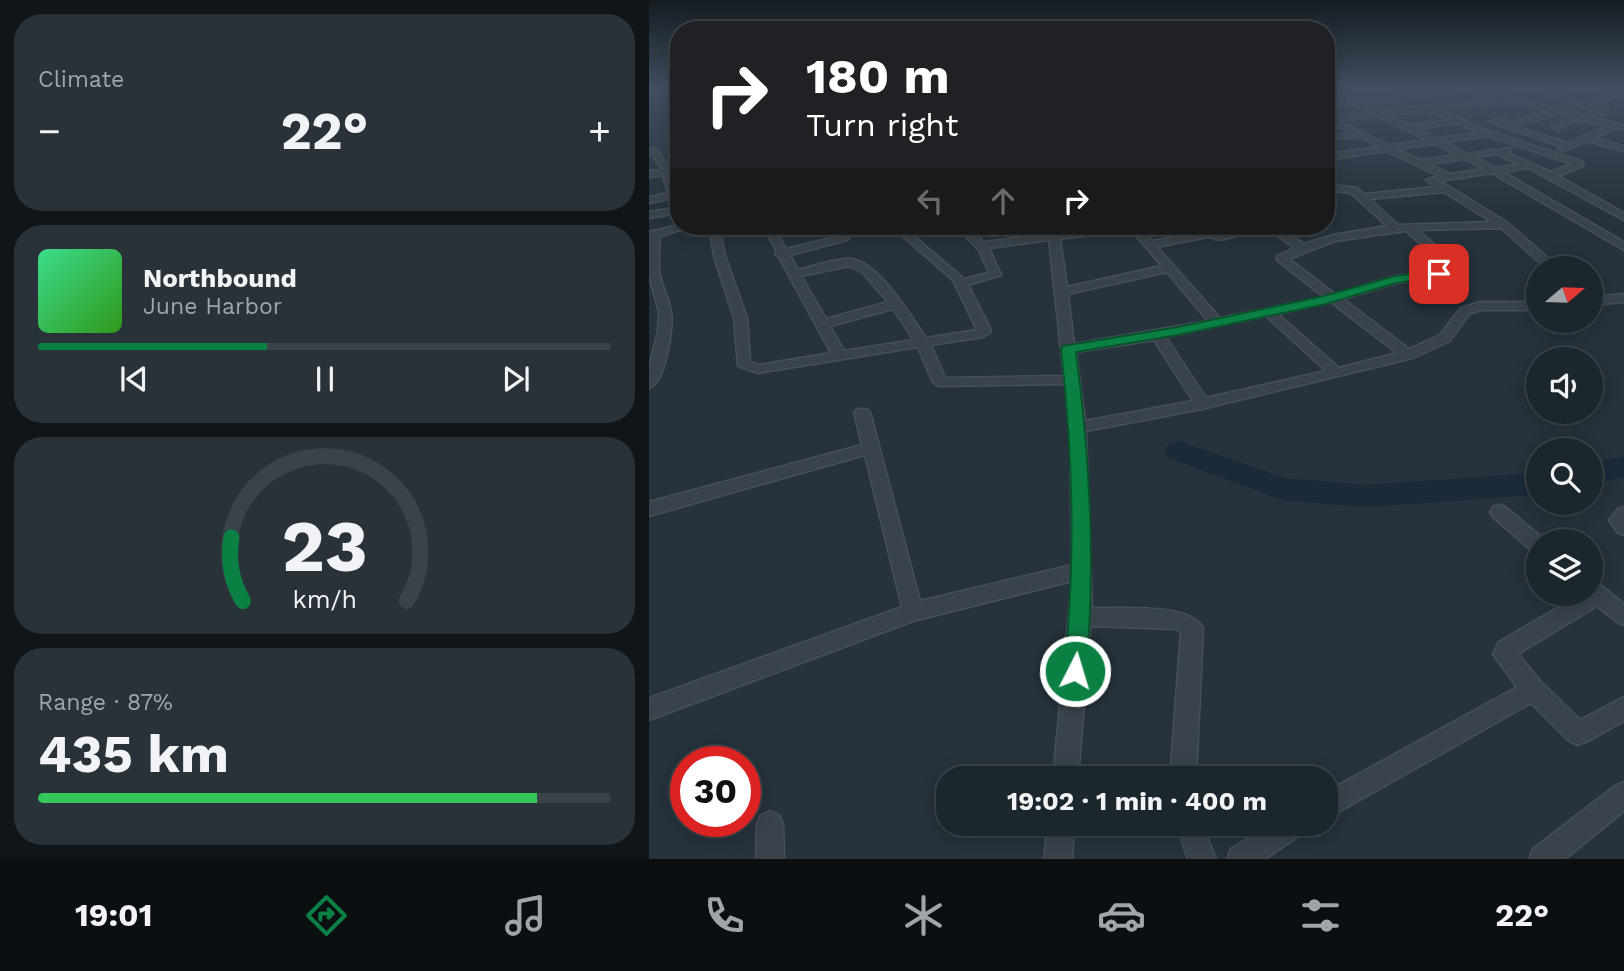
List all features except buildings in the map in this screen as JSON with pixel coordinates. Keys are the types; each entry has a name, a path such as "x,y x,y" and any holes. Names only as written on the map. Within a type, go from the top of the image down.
{"street":[{"path":"1345,128 1448,177"},
{"path":"1408,128 1624,247"},
{"path":"1474,128 1580,164 1551,175"},
{"path":"1512,128 1569,146"},
{"path":"1539,256 1504,225 1431,180 1529,164 1611,128"},
{"path":"1335,156 1489,134"},
{"path":"1335,137 1361,135"},
{"path":"1586,138 1624,149"},
{"path":"1421,163 1527,146"},
{"path":"649,152 654,151 666,158"},
{"path":"1498,152 1551,175 1624,217"},
{"path":"649,161 666,158"},
{"path":"666,158 670,179"},
{"path":"649,174 670,172"},
{"path":"1068,349 1158,335 1331,298 1395,280 1458,271 1364,197 1349,188 1335,187"},
{"path":"1364,197 1446,189"},
{"path":"649,200 670,195"},
{"path":"649,215 670,212"},
{"path":"1407,355 1281,260 1283,256 1337,237 1402,229 1504,225"},
{"path":"649,384 658,363 665,331 665,312 653,270 652,234 670,230"},
{"path":"715,235 718,255 738,304 743,332 743,363 758,369 983,333 962,283 944,263 908,235"},
{"path":"772,235 840,357"},
{"path":"781,254 846,235"},
{"path":"962,283 988,279 995,275 991,260 973,235"},
{"path":"982,246 1035,235"},
{"path":"1054,235 1078,427 1082,571 1066,766"},
{"path":"1141,235 1217,323"},
{"path":"1149,245 1185,235"},
{"path":"1214,235 1233,235"},
{"path":"1283,235 1305,249"},
{"path":"793,274 843,263 855,263 866,270 896,304 923,343 939,381 943,383 1072,380"},
{"path":"1061,292 1170,268"},
{"path":"1603,299 1624,298"},
{"path":"823,324 896,304"},
{"path":"1078,427 1202,404 1407,355 1445,338 1465,311 1499,304 1526,305"},
{"path":"1269,312 1336,373"},
{"path":"1158,335 1202,404"},
{"path":"862,412 913,612"},
{"path":"649,509 872,448"},
{"path":"1499,512 1526,535"},
{"path":"1624,514 1618,520 1624,528"},
{"path":"649,709 913,612 1082,571"},
{"path":"1603,599 1624,616"},
{"path":"1573,606 1507,649 1504,654 1506,660 1577,733 1624,708"},
{"path":"1080,618 1180,620 1192,628 1184,766"},
{"path":"1338,799 1533,690"},
{"path":"1543,859 1624,795"},
{"path":"770,824 770,859"},
{"path":"1058,859 1060,836"},
{"path":"1193,836 1202,859"},
{"path":"1241,859 1276,836"}],"waterway":[{"path":"1179,451 1282,489 1366,496 1526,485"},
{"path":"1603,471 1624,467"}],"route":[{"path":"1075,671 1082,603 1082,571 1078,427 1068,349 1178,331 1326,300 1384,282 1439,274"}]}
